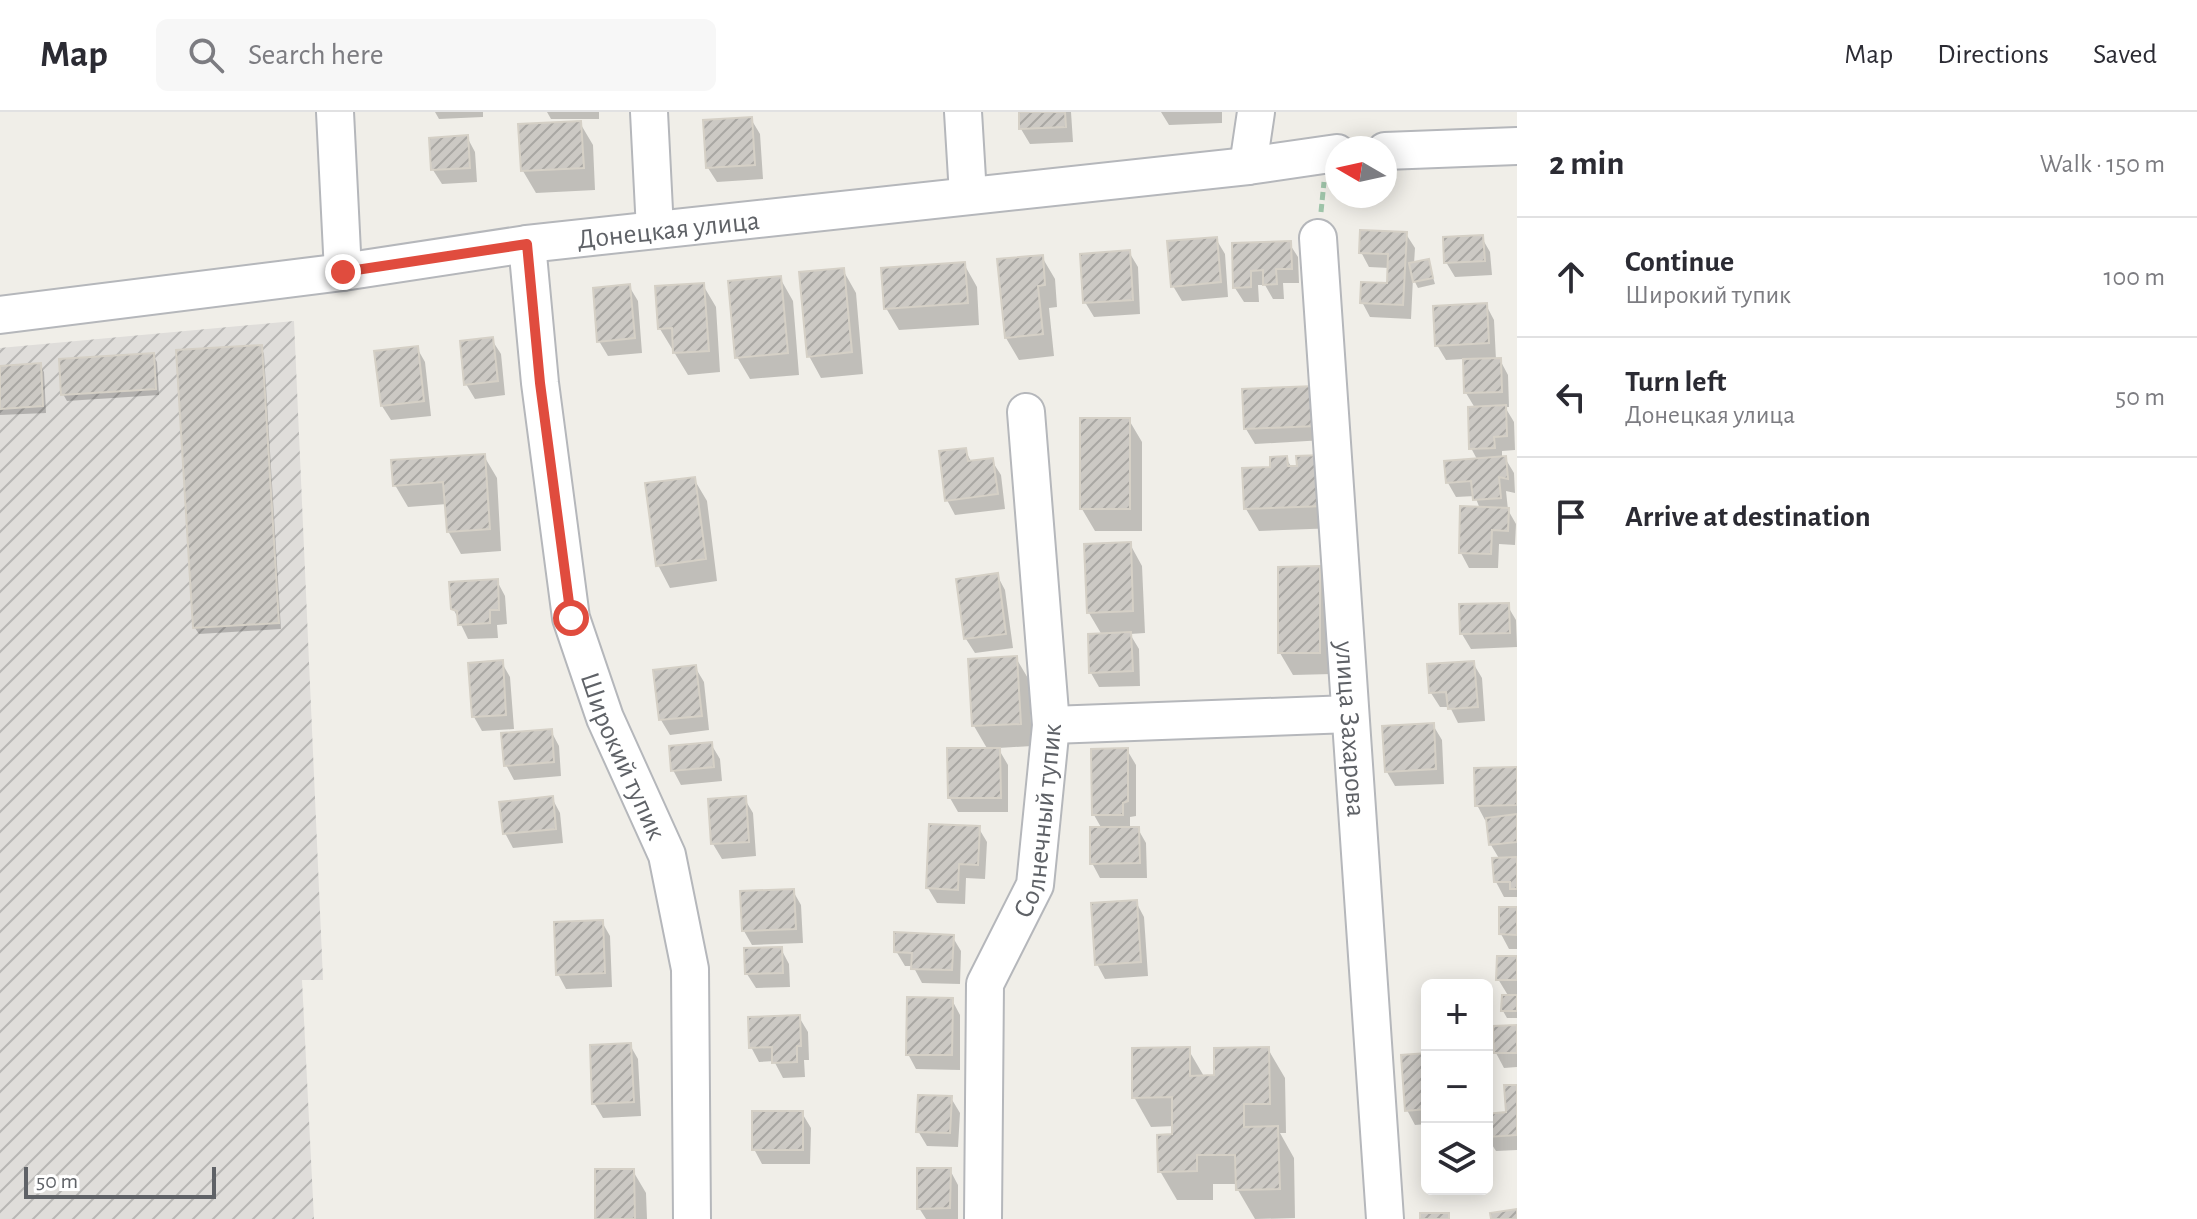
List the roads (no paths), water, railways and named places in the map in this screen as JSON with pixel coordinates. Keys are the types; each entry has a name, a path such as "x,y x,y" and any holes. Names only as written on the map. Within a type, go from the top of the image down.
{"street":[{"path":"335,112 343,272"},
{"path":"649,112 655,230"},
{"path":"963,112 968,195"},
{"path":"1248,166 1256,112"},
{"path":"1397,151 1517,146"},
{"name":"Донецкая улица","path":"0,315 343,272 527,244 1248,166 1325,154"},
{"name":"улица Захарова","path":"1318,238 1385,1219"},
{"name":"Широкий тупик","path":"527,244 540,383 571,618 605,718 667,855 690,969 692,1219"},
{"name":"Солнечный тупик","path":"983,1219 985,984 1035,885 1051,725 1026,412"},
{"path":"1051,725 1350,714"}]}
